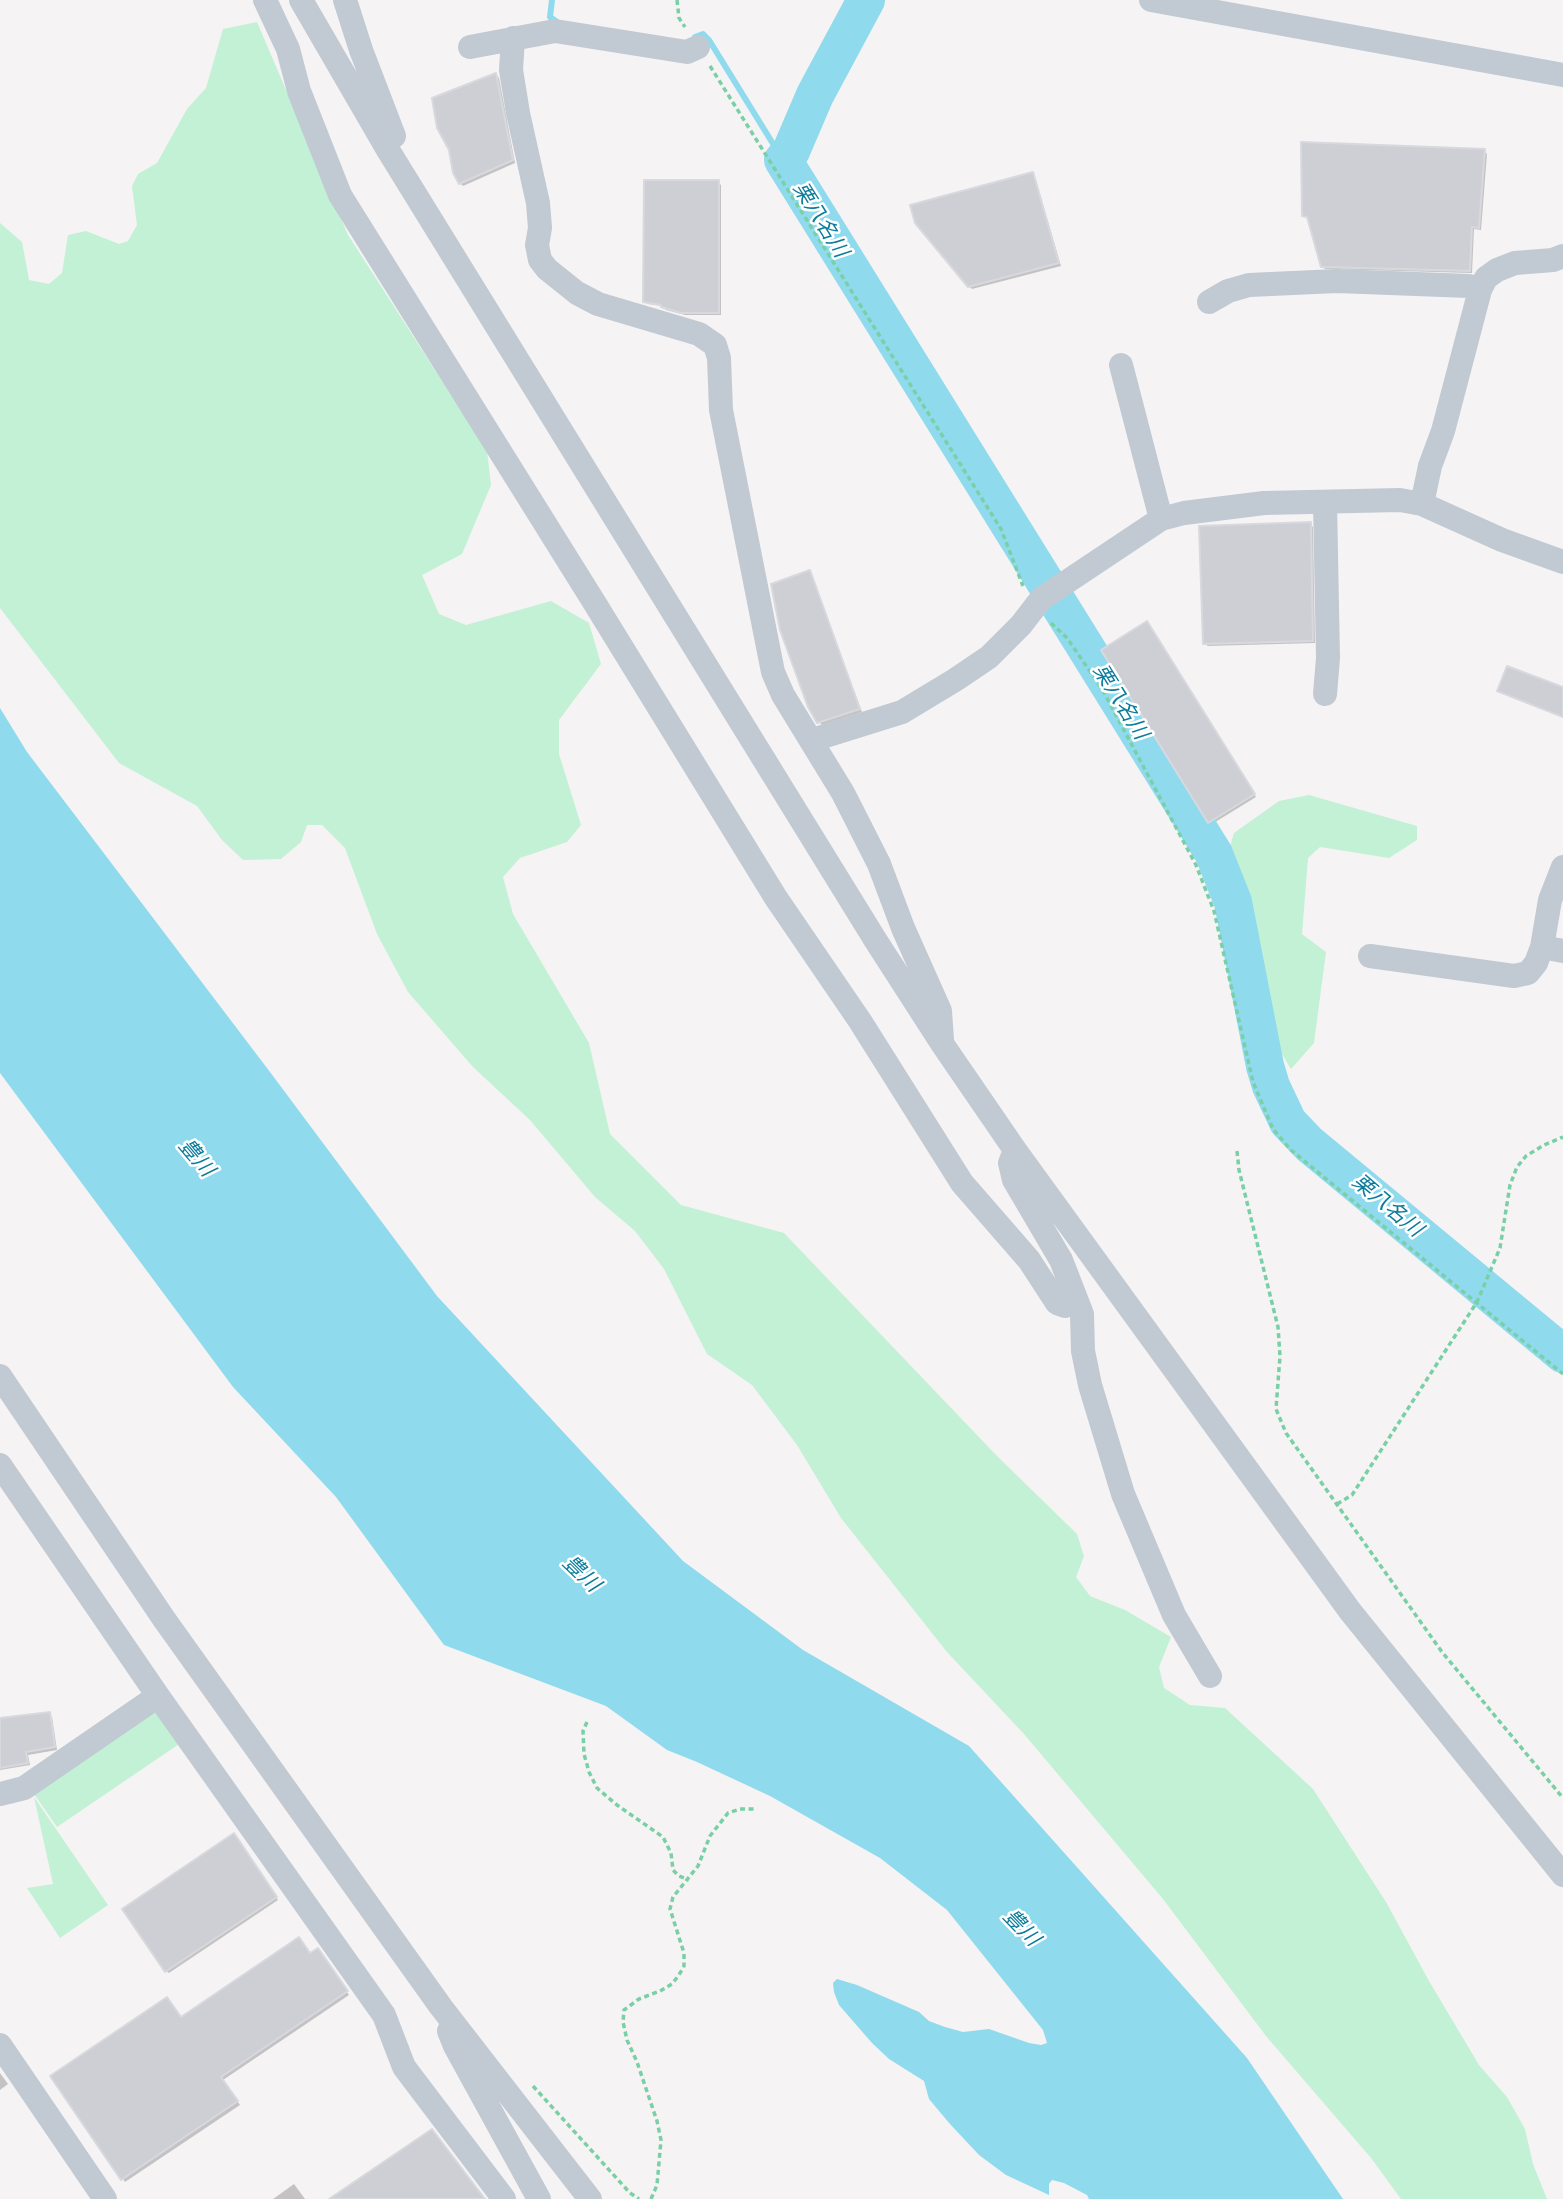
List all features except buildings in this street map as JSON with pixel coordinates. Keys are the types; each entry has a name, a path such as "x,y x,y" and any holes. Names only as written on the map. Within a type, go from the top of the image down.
{"street":[{"path":"265,0 288,49 299,91 340,195 769,887 860,1021 962,1183 1029,1259 1057,1303 1065,1306 1073,1302 1074,1295"},
{"path":"301,0 388,150 868,929 943,1045 1015,1150 1350,1611 1563,1875"},
{"path":"345,0 360,50 394,135 388,150"},
{"path":"1151,0 1563,75"},
{"path":"470,47 555,31 687,52 698,47"},
{"path":"513,38 511,70 517,113 538,204 540,228 537,245 540,260 577,293 598,304 699,334 715,345 719,358 721,410 773,672 783,695 814,743 879,864 903,928 940,1011 943,1045"},
{"path":"1422,504 1430,466 1443,431 1480,290 1486,278 1515,263 1563,257"},
{"path":"1209,302 1228,291 1249,285 1324,282 1469,286 1480,290"},
{"path":"1121,365 1161,519"},
{"path":"814,743 822,737 902,712 956,680 989,657 1021,625 1039,601 1161,519 1184,513 1264,503 1399,500 1422,504 1502,540 1563,562"},
{"path":"1325,502 1328,658 1325,694"},
{"path":"1370,957 1514,976 1528,973 1553,949 1550,900 1563,867"},
{"path":"1015,1150 1010,1163 1014,1180 1061,1259 1082,1314 1083,1351 1090,1384 1123,1494 1174,1615 1210,1676"},
{"path":"0,1376 164,1619 441,2007 590,2199"},
{"path":"0,1465 158,1696 384,2015 404,2067 504,2199"},
{"path":"0,1794 24,1788 158,1696"},
{"path":"441,2007 455,2046 539,2199"},
{"path":"0,2045 106,2199"}],"path":[{"path":"677,0 679,18 1002,530 1020,582 1039,601 1045,617 1067,638 1102,689 1196,865 1214,911 1253,1082 1273,1129 1291,1150 1563,1374"},
{"path":"1337,1504 1352,1495 1477,1302 1500,1248 1510,1185 1517,1167 1526,1156 1544,1144 1563,1137"},
{"path":"1237,1151 1239,1170 1278,1327 1280,1356 1276,1409 1286,1433 1442,1652 1563,1798"},
{"path":"587,1722 583,1731 584,1754 597,1788 663,1837 671,1853 673,1870 678,1876 689,1880"},
{"path":"651,2199 657,2185 661,2140 637,2062 627,2040 623,2022 624,2010 639,1999 672,1984 679,1975 684,1966 684,1952 670,1909 673,1897 689,1880 710,1836 728,1813 740,1809 757,1809"}],"green space":[{"path":"257,22 348,235 487,451 491,485 462,554 422,575 439,614 466,625 551,601 589,623 601,664 559,720 559,754 581,825 567,842 520,858 503,877 513,914 589,1043 610,1134 681,1205 784,1233 997,1456 1077,1534 1084,1556 1076,1577 1090,1596 1125,1610 1171,1637 1159,1667 1164,1688 1190,1705 1225,1708 1313,1789 1386,1902 1479,2065 1507,2097 1525,2129 1533,2164 1547,2199 1401,2199 1371,2158 1266,2036 1163,1899 1024,1734 947,1652 841,1518 797,1445 752,1385 707,1354 664,1269 635,1231 595,1197 530,1120 473,1067 408,992 377,934 345,848 322,825 307,825 301,842 281,859 243,860 222,840 197,806 119,763 0,608 0,223 22,242 29,280 49,284 62,273 68,235 86,231 119,244 128,241 137,225 132,186 138,174 157,163 187,109 206,88 223,29"},
{"path":"1309,795 1417,826 1417,840 1389,858 1320,847 1308,858 1302,934 1326,952 1314,1043 1291,1069 1274,1041 1244,891 1228,853 1234,833 1279,801"},
{"path":"157,1707 182,1742 57,1827 32,1791"},
{"path":"34,1797 108,1905 60,1938 27,1888 53,1884"}],"water":[{"name":"豊川","path":"0,708 27,752 437,1296 683,1561 803,1650 969,1746 1247,2058 1343,2199 1089,2199 1087,2195 1064,2183 1052,2180 1049,2184 1049,2195 1006,2175 979,2155 950,2124 929,2099 924,2081 889,2059 872,2043 839,2005 834,1992 833,1983 837,1979 919,2012 929,2021 945,2027 963,2032 989,2029 1029,2043 1047,2043 1043,2030 947,1910 880,1858 770,1796 667,1750 606,1706 444,1645 336,1497 233,1387 0,1073"}],"waterway":[{"path":"552,0 550,17 557,22"},
{"name":"栗八名川","path":"866,0 815,95 791,151 783,160 1214,854 1233,902 1265,1066 1288,1122 1309,1144 1563,1354"},
{"path":"695,37 703,34 709,40 783,160"}]}
